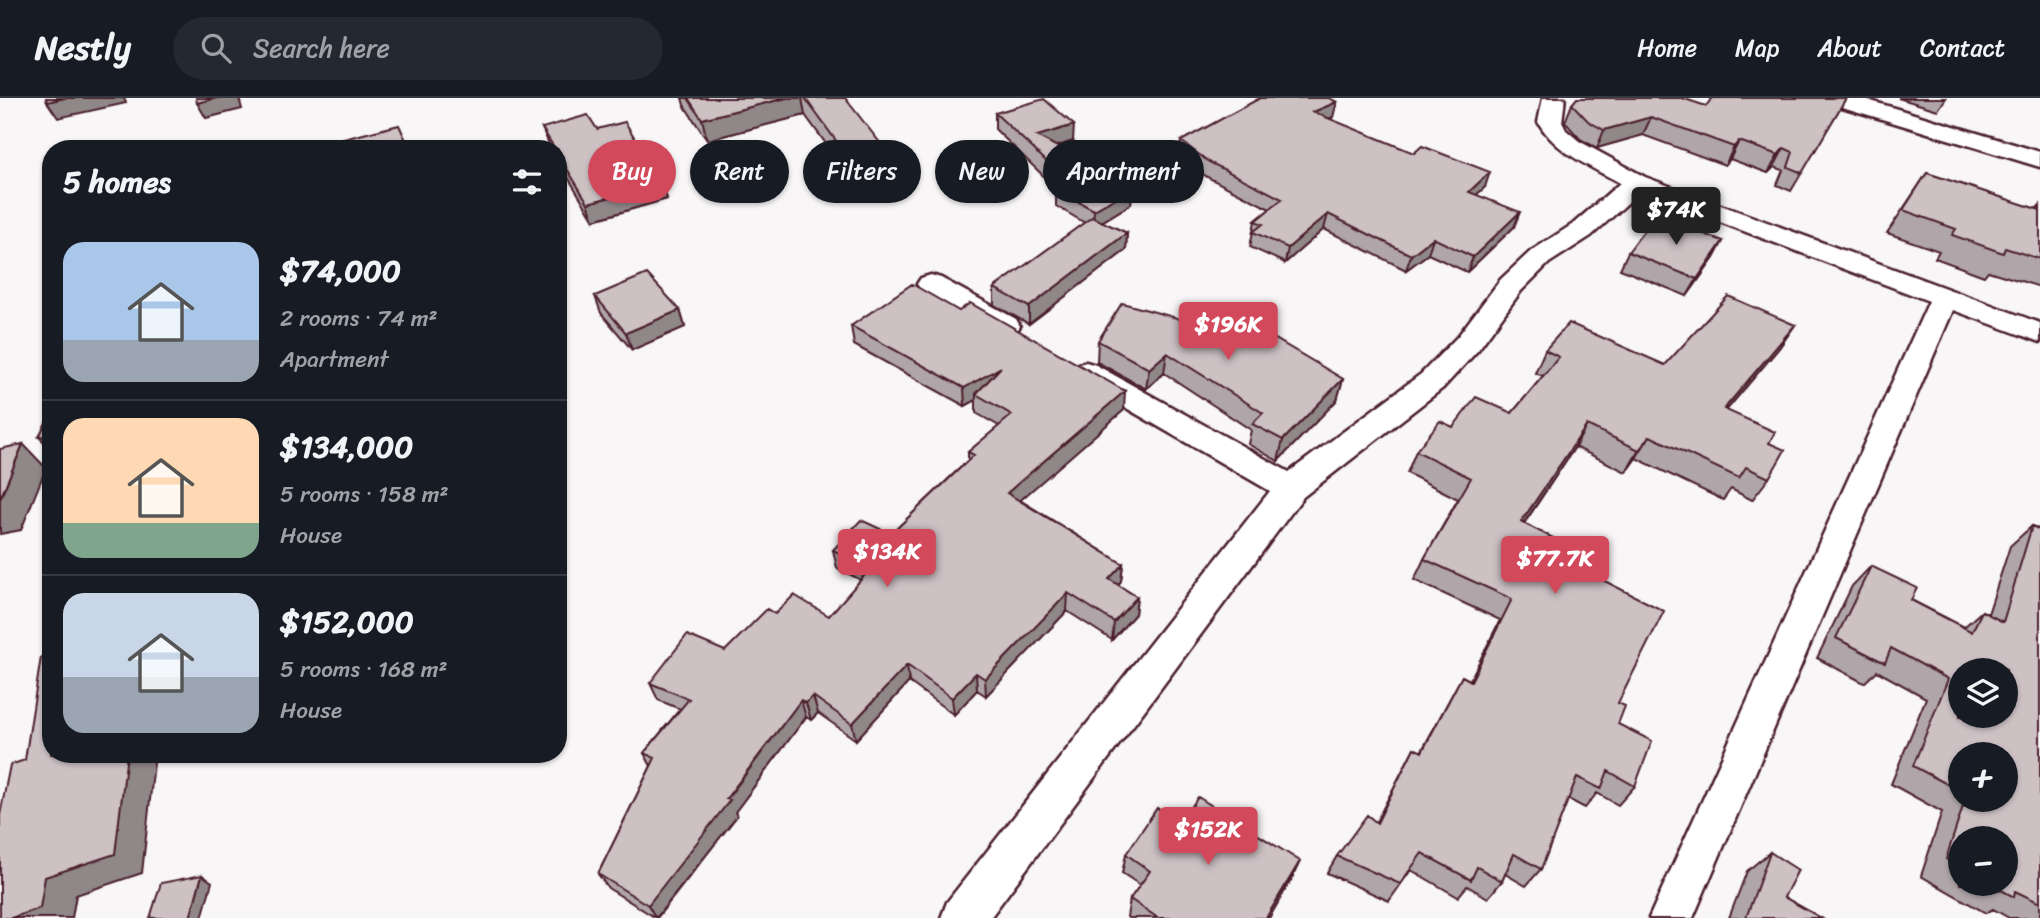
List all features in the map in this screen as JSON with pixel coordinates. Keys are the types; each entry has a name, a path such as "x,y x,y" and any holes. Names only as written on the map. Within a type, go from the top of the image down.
{"street":[{"path":"1554,98 1550,122 1557,134 1571,146 1636,183 2040,333"},
{"path":"1837,98 2040,160"},
{"path":"963,918 1291,488 1432,381 1468,343 1511,285 1540,257 1582,230 1636,183"},
{"path":"932,284 1027,338"},
{"path":"1671,918 1944,299"},
{"path":"1063,359 1291,488"}],"building":[{"path":"46,98 64,98 47,102"},
{"path":"196,98 216,98 197,103"},
{"path":"688,98 786,98 702,119"},
{"path":"805,98 845,98 878,140 836,140"},
{"path":"1260,98 1329,98 1337,102 1313,112 1414,153 1422,146 1490,172 1469,192 1520,212 1473,257 1433,238 1411,255 1328,214 1288,248 1253,232 1263,224 1255,221 1282,199 1204,158 1204,140 1183,140"},
{"path":"1577,98 1682,98 1706,106 1712,98 1846,98 1802,173 1788,167 1793,152 1784,148 1778,155 1739,141 1734,147 1651,117 1604,130 1588,121 1572,104"},
{"path":"1044,99 1074,125 1037,136 1044,140 1043,158 1029,145 1029,140 1024,140 995,113"},
{"path":"588,115 597,129 625,122 636,140 588,140 588,203 567,169 567,140 549,140 542,128"},
{"path":"399,125 406,140 340,140"},
{"path":"1927,173 2040,210 2040,259 2005,248 2003,253 1952,235 1956,229 1903,210"},
{"path":"1081,203 1106,203 1094,210"},
{"path":"1092,217 1127,233 1029,307 994,288"},
{"path":"1660,217 1723,241 1697,279 1628,252 1649,224 1653,226"},
{"path":"647,274 680,310 626,333 595,296"},
{"path":"912,284 959,311 970,303 1125,391 1007,493 1123,564 1109,579 1137,597 1114,622 1068,593 985,679 976,673 952,698 907,665 852,724 813,696 806,703 801,700 726,799 730,800 648,905 598,874 655,758 644,753 689,699 650,683 687,635 725,651 767,609 775,614 794,595 829,616 871,568 833,550 861,520 891,534 974,455 968,452 1012,415 976,394 1001,367 964,388 851,326"},
{"path":"1728,296 1795,325 1724,409 1775,432 1769,443 1785,450 1769,478 1746,467 1739,478 1650,436 1639,450 1587,425 1521,522 1579,551 1571,564 1664,611 1618,703 1625,706 1618,724 1652,741 1635,786 1608,771 1601,789 1577,777 1541,869 1514,854 1502,881 1477,867 1471,880 1422,853 1400,884 1337,856 1367,815 1377,823 1414,748 1422,752 1462,676 1471,681 1512,599 1424,559 1471,478 1416,451 1440,421 1453,427 1476,397 1512,413 1559,357 1545,350 1569,323 1665,365"},
{"path":"1122,303 1206,326 1228,311 1343,379 1283,440 1252,424 1263,413 1167,353 1149,369 1098,341"},
{"path":"23,444 0,499 0,449"},
{"path":"2032,526 2040,530 2040,903 2018,892 2018,826 1957,826 1961,812 2018,812 2018,742 1948,742 1948,785 1913,766 1948,679 1891,648 1885,663 1836,638 1871,566 1917,588 1911,600 1972,632 1982,611 2003,622"},
{"path":"41,657 42,763 126,763 115,854 45,877 40,908 11,918 0,918 0,815 10,765 25,760"},
{"path":"1198,797 1300,861 1266,918 1158,918 1130,899 1150,871 1126,854 1157,808 1180,824"},
{"path":"1770,852 1798,870 1784,897 1821,918 1746,918"},
{"path":"202,875 190,918 150,918 161,883"}]}
